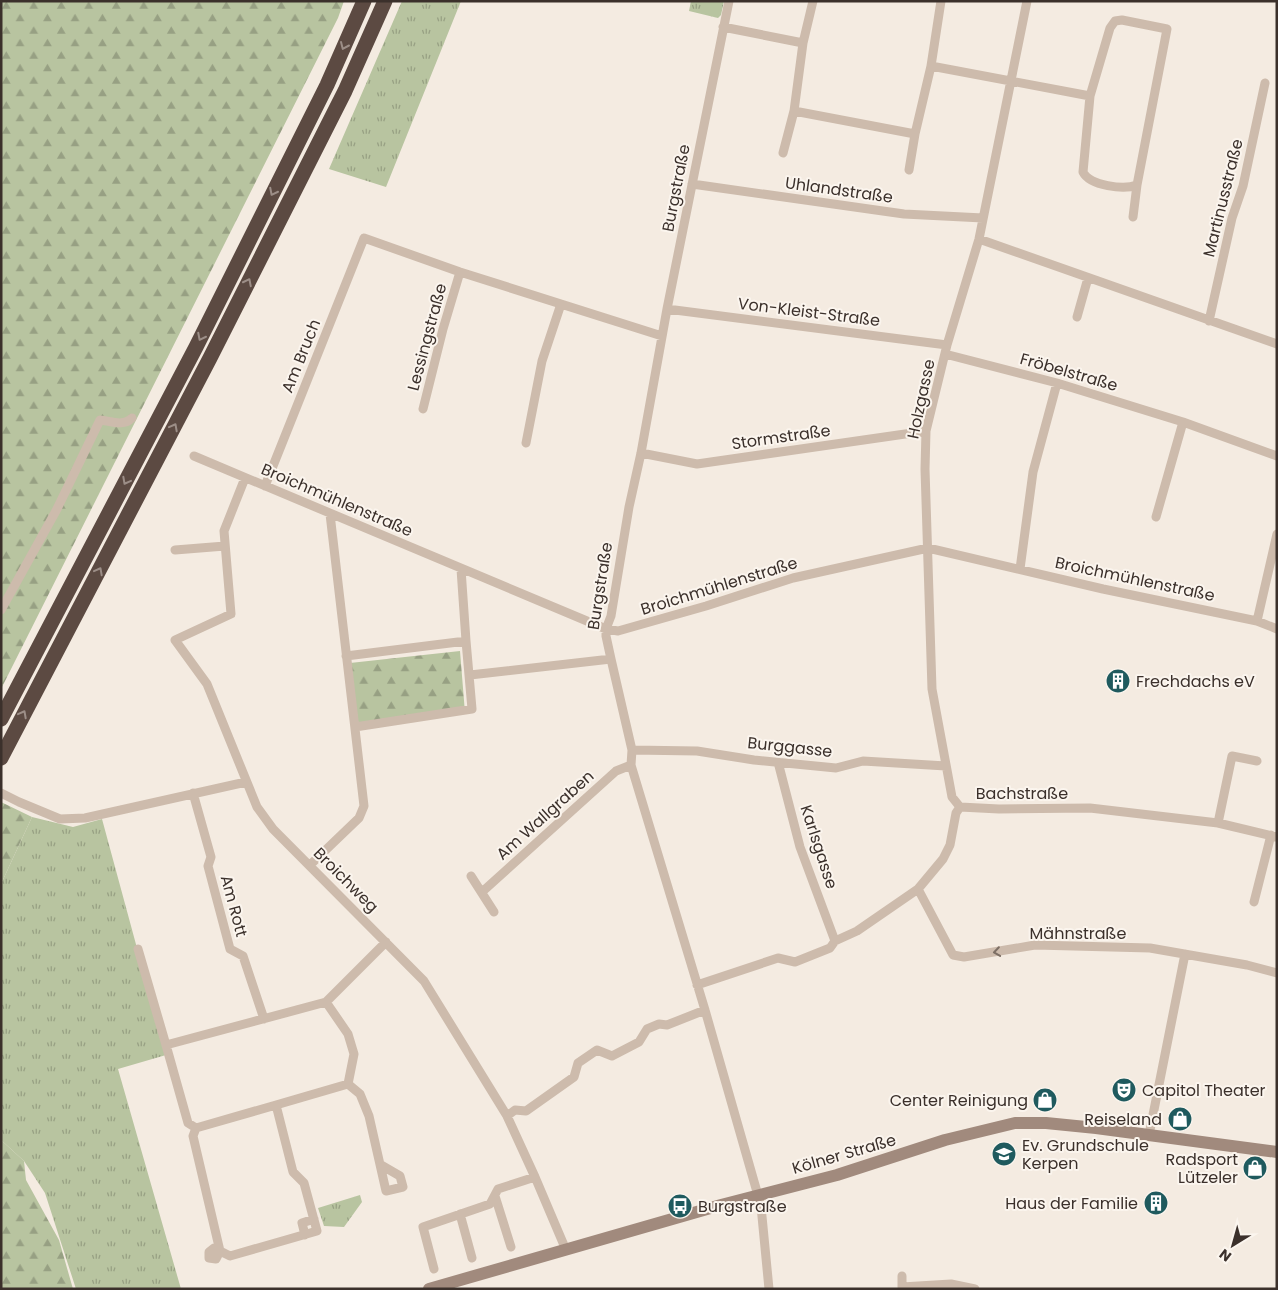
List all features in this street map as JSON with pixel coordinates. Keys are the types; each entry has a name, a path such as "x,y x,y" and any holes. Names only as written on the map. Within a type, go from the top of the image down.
{"highway":[{"path":"1,719 196,347 327,85 364,1"},
{"path":"1,758 210,358 345,91 385,1"}],"main road":[{"name":"Kölner Straße","path":"429,1289 757,1195 837,1175 945,1140 1015,1123 1046,1123 1277,1152"}],"street":[{"name":"Burgstraße","path":"728,1 667,309 606,636 632,750 631,765 705,1010 761,1206 769,1289"},
{"path":"783,153 794,111 802,43 814,1"},
{"path":"909,170 915,134 931,66 940,1"},
{"name":"Holzgasse","path":"960,807 952,797 932,689 924,470 926,430 983,218 1027,1"},
{"path":"1132,218 1167,30 1122,20 1114,22 1110,28 1090,96 1083,172 1086,178 1094,182 1129,189 1137,185"},
{"path":"724,26 802,43"},
{"path":"931,66 1090,96"},
{"name":"Martinusstraße","path":"1209,321 1232,218 1243,186 1265,83"},
{"path":"794,111 915,134"},
{"name":"Uhlandstraße","path":"692,184 904,214 983,218"},
{"name":"Lessingstraße","path":"364,238 460,272 662,336"},
{"name":"Am Bruch","path":"265,486 364,238"},
{"path":"978,239 1277,344"},
{"name":"Lessingstraße","path":"423,409 443,329 460,272"},
{"path":"1077,317 1088,278"},
{"path":"526,443 542,362 561,304"},
{"name":"Von-Kleist-Straße","path":"667,309 946,350"},
{"name":"Fröbelstraße","path":"946,350 1183,422 1277,456"},
{"path":"1020,569 1033,472 1057,383"},
{"path":"1,610 57,509 100,420 123,423 128,422 132,418"},
{"path":"1156,518 1183,422"},
{"name":"Stormstraße","path":"641,453 697,464 926,430"},
{"name":"Broichmühlenstraße","path":"194,456 606,629 618,631 706,606 793,578 928,548 1103,589 1257,621 1277,629"},
{"name":"Broichweg","path":"245,478 224,531 231,614 175,640 208,684 257,807 273,830 424,981 507,1116 536,1177 566,1250"},
{"path":"310,865 359,818 364,806 330,514"},
{"path":"1257,621 1277,534"},
{"path":"175,550 225,546"},
{"path":"356,726 472,709 461,569"},
{"path":"346,656 466,641"},
{"path":"470,675 611,659"},
{"name":"Burggasse","path":"632,750 697,751 836,768 863,761 946,766"},
{"path":"1218,823 1232,756 1257,761"},
{"name":"Karlsgasse","path":"778,762 800,847 835,941"},
{"name":"Am Wallgraben","path":"482,892 616,771 631,765"},
{"path":"1,793 60,818 85,818 246,782"},
{"name":"Am Rott","path":"193,793 211,857 208,866 230,949 243,956 264,1019"},
{"name":"Bachstraße","path":"697,985 778,958 795,962 830,948 835,941 857,931 918,888 943,859 950,845 956,813 960,807 999,809 1090,808 1218,823 1274,836 1254,902"},
{"path":"471,876 494,912"},
{"name":"Mähnstraße","path":"918,888 953,954 964,957 1035,945 1150,948 1247,965 1277,973"},
{"path":"166,1045 326,1002 386,942"},
{"path":"138,949 188,1123 196,1128 348,1084"},
{"path":"1149,1135 1185,954"},
{"path":"326,1002 348,1034 354,1054 348,1084"},
{"path":"507,1116 515,1110 526,1111 574,1077 578,1063 597,1050 612,1056 639,1042 647,1029 659,1024 667,1025 705,1010"},
{"path":"348,1084 360,1094 369,1116 381,1165"},
{"path":"196,1128 193,1136 220,1251 230,1256 317,1231 304,1184 293,1172 276,1106"},
{"path":"434,1269 423,1227 490,1204 498,1189 536,1177"},
{"path":"494,1196 511,1247"},
{"path":"460,1214 472,1258"},
{"path":"305,1235 302,1223 314,1218"},
{"path":"902,1276 902,1286 951,1284 975,1289"}],"green space":[{"path":"1,1 344,1 338,18 1,689"},
{"path":"402,1 461,1 386,187 329,169"},
{"path":"691,1 724,1 721,15 718,18 689,11"},
{"path":"460,651 465,713 359,728 350,663"},
{"path":"1,802 32,817 1,884"},
{"path":"32,817 73,827 102,819 166,1055 118,1069 181,1289 76,1289 45,1193 24,1161 1,1140 1,884"},
{"path":"1,1140 24,1161 26,1180 59,1240 73,1289 1,1289"},
{"path":"360,1195 362,1202 344,1227 324,1226 318,1208"}],"place":[{"name":"Frechdachs eV","path":"1118,681"},
{"name":"Capitol Theater","path":"1124,1090"},
{"name":"Center Reinigung","path":"1045,1100"},
{"name":"Reiseland","path":"1180,1119"},
{"name":"Ev. Grundschule Kerpen","path":"1004,1154"},
{"name":"Radsport Lützeler","path":"1255,1168"},
{"name":"Haus der Familie","path":"1156,1203"},
{"name":"Burgstraße","path":"680,1206"}]}
